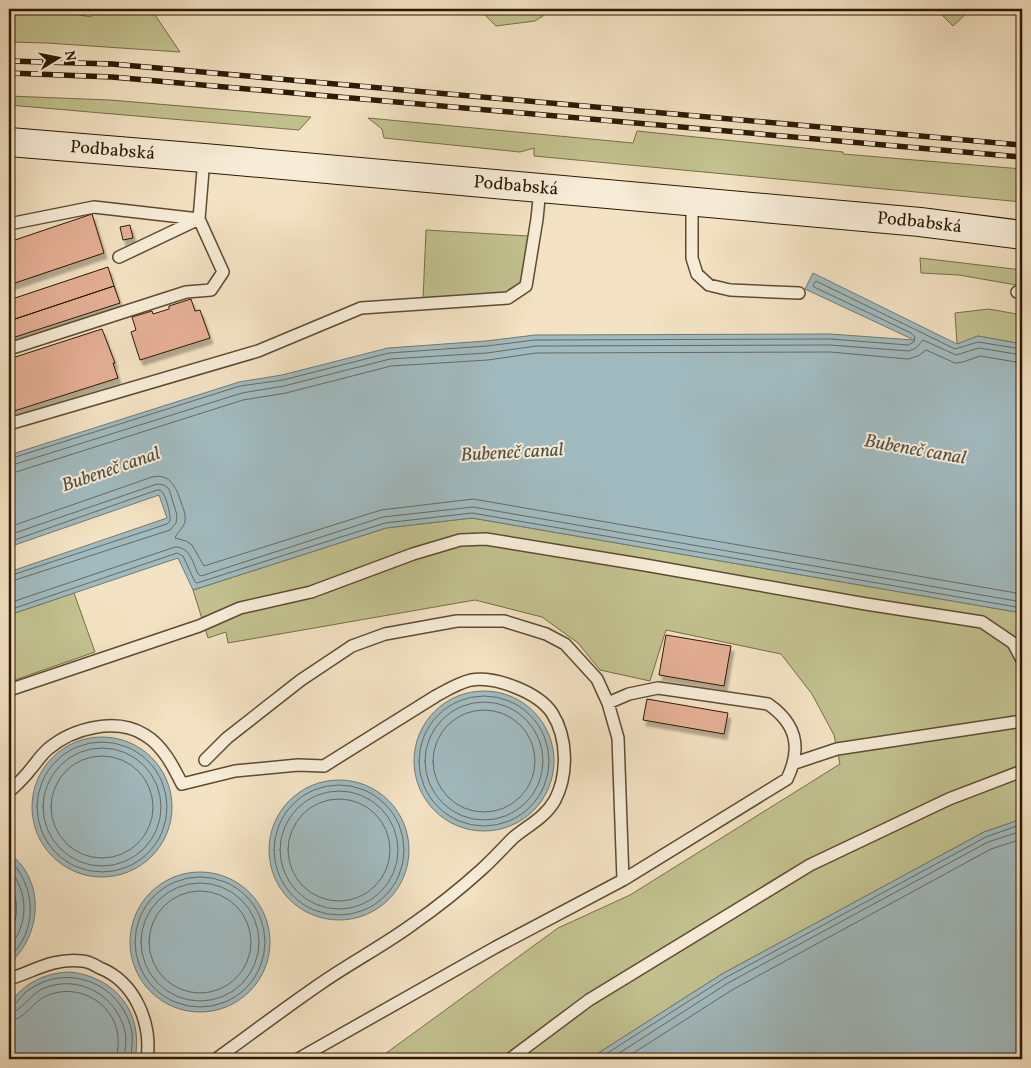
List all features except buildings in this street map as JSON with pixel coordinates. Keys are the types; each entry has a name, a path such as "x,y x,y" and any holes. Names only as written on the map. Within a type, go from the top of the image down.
{"main road":[{"name":"Podbabská","path":"9,142 920,222 1022,235"}],"lane":[{"path":"9,349 186,292 211,290 224,272 199,219 204,158"},
{"path":"9,424 258,350 361,308 508,298 526,286 540,188"},
{"path":"692,202 692,258 697,274 709,285 730,290 799,294"},
{"path":"9,224 94,207 199,219"},
{"path":"118,257 199,219"},
{"path":"9,690 200,626 240,608 311,592 413,554 460,540 486,539 982,622 1014,643 1022,660"},
{"path":"205,760 227,738 301,680 352,646 385,634 457,621 504,621 546,634 565,644 597,679 608,703 618,738 623,880"},
{"path":"9,792 31,770 46,750 65,737 88,729 107,726 130,729 146,736 173,764 182,784 235,771 298,765 324,766 453,686 471,680 490,680 507,684 539,701 552,713 560,734 565,756 563,778 554,801 534,824 515,836 479,872 412,925 321,983 216,1059"},
{"path":"298,1059 496,946 623,880 787,779 795,763 796,745 792,730 779,712 768,704 658,688 629,694 608,703"},
{"path":"795,763 837,749 1022,721"},
{"path":"510,1059 589,1000 810,865 949,799 1022,770"},
{"path":"9,979 49,963 83,961 106,970 123,982 140,1004 149,1047 147,1059"}],"shaded area":[{"path":"9,9 47,9 91,17 97,9 151,9 180,52 9,42"},
{"path":"479,9 554,9 535,21 496,26"},
{"path":"936,9 971,9 953,26"},
{"path":"9,96 110,100 311,117 299,130 9,105"},
{"path":"368,118 633,143 637,131 843,152 843,154 1022,169 1022,202 534,156 534,148 520,152 384,138 382,129"},
{"path":"426,230 528,236 526,286 520,296 423,300"},
{"path":"920,258 1022,270 1022,286 959,275 921,273"},
{"path":"989,309 1022,315 1022,344 978,336 957,344 955,313"},
{"path":"472,518 1022,613 1022,819 984,832 722,974 589,1059 378,1059 558,928 630,895 840,764 834,735 812,694 781,654 666,630 650,681 600,670 578,643 542,617 475,600 228,643 226,632 208,638 193,590 386,528"},
{"path":"74,593 95,652 9,682 9,615"}],"water":[{"name":"Bubeneč canal","path":"813,273 957,344 978,336 1022,344 1022,613 472,518 386,528 193,590 178,558 9,615 9,572 167,518 159,495 9,547 9,455 239,382 282,375 388,348 486,341 535,335 830,334 914,340 805,289"},
{"path":"484,691 498,692 511,696 534,711 549,734 553,747 553,775 549,788 534,811 511,826 498,830 484,831 470,830 457,826 434,811 419,788 415,775 414,761 415,747 419,734 434,711 457,696 470,692"},
{"path":"102,737 116,738 129,742 152,757 167,780 171,793 171,821 167,834 152,857 129,872 116,876 102,877 88,876 75,872 52,857 37,834 33,821 32,807 33,793 37,780 52,757 75,742 88,738"},
{"path":"339,780 353,781 366,785 389,800 404,823 408,836 408,864 404,877 389,900 366,915 353,919 339,920 325,919 312,915 289,900 274,877 270,864 269,850 270,836 274,823 289,800 312,785 325,781"},
{"path":"1022,819 1022,1059 589,1059 722,974 984,832"},
{"path":"9,853 21,865 29,878 34,893 35,908 33,924 28,938 20,952 9,964"},
{"path":"200,872 214,873 227,877 250,892 265,915 269,928 269,956 265,969 250,992 227,1007 214,1011 200,1012 186,1011 173,1007 150,992 135,969 131,956 130,942 131,928 135,915 150,892 173,877 186,873"},
{"path":"70,972 86,975 101,981 123,1000 131,1013 135,1027 137,1042 135,1059 9,1059 9,1004 21,990 35,980 52,974"}],"railway":[{"path":"9,61 112,64 1022,145"},
{"path":"9,73 112,77 1022,157"}]}
